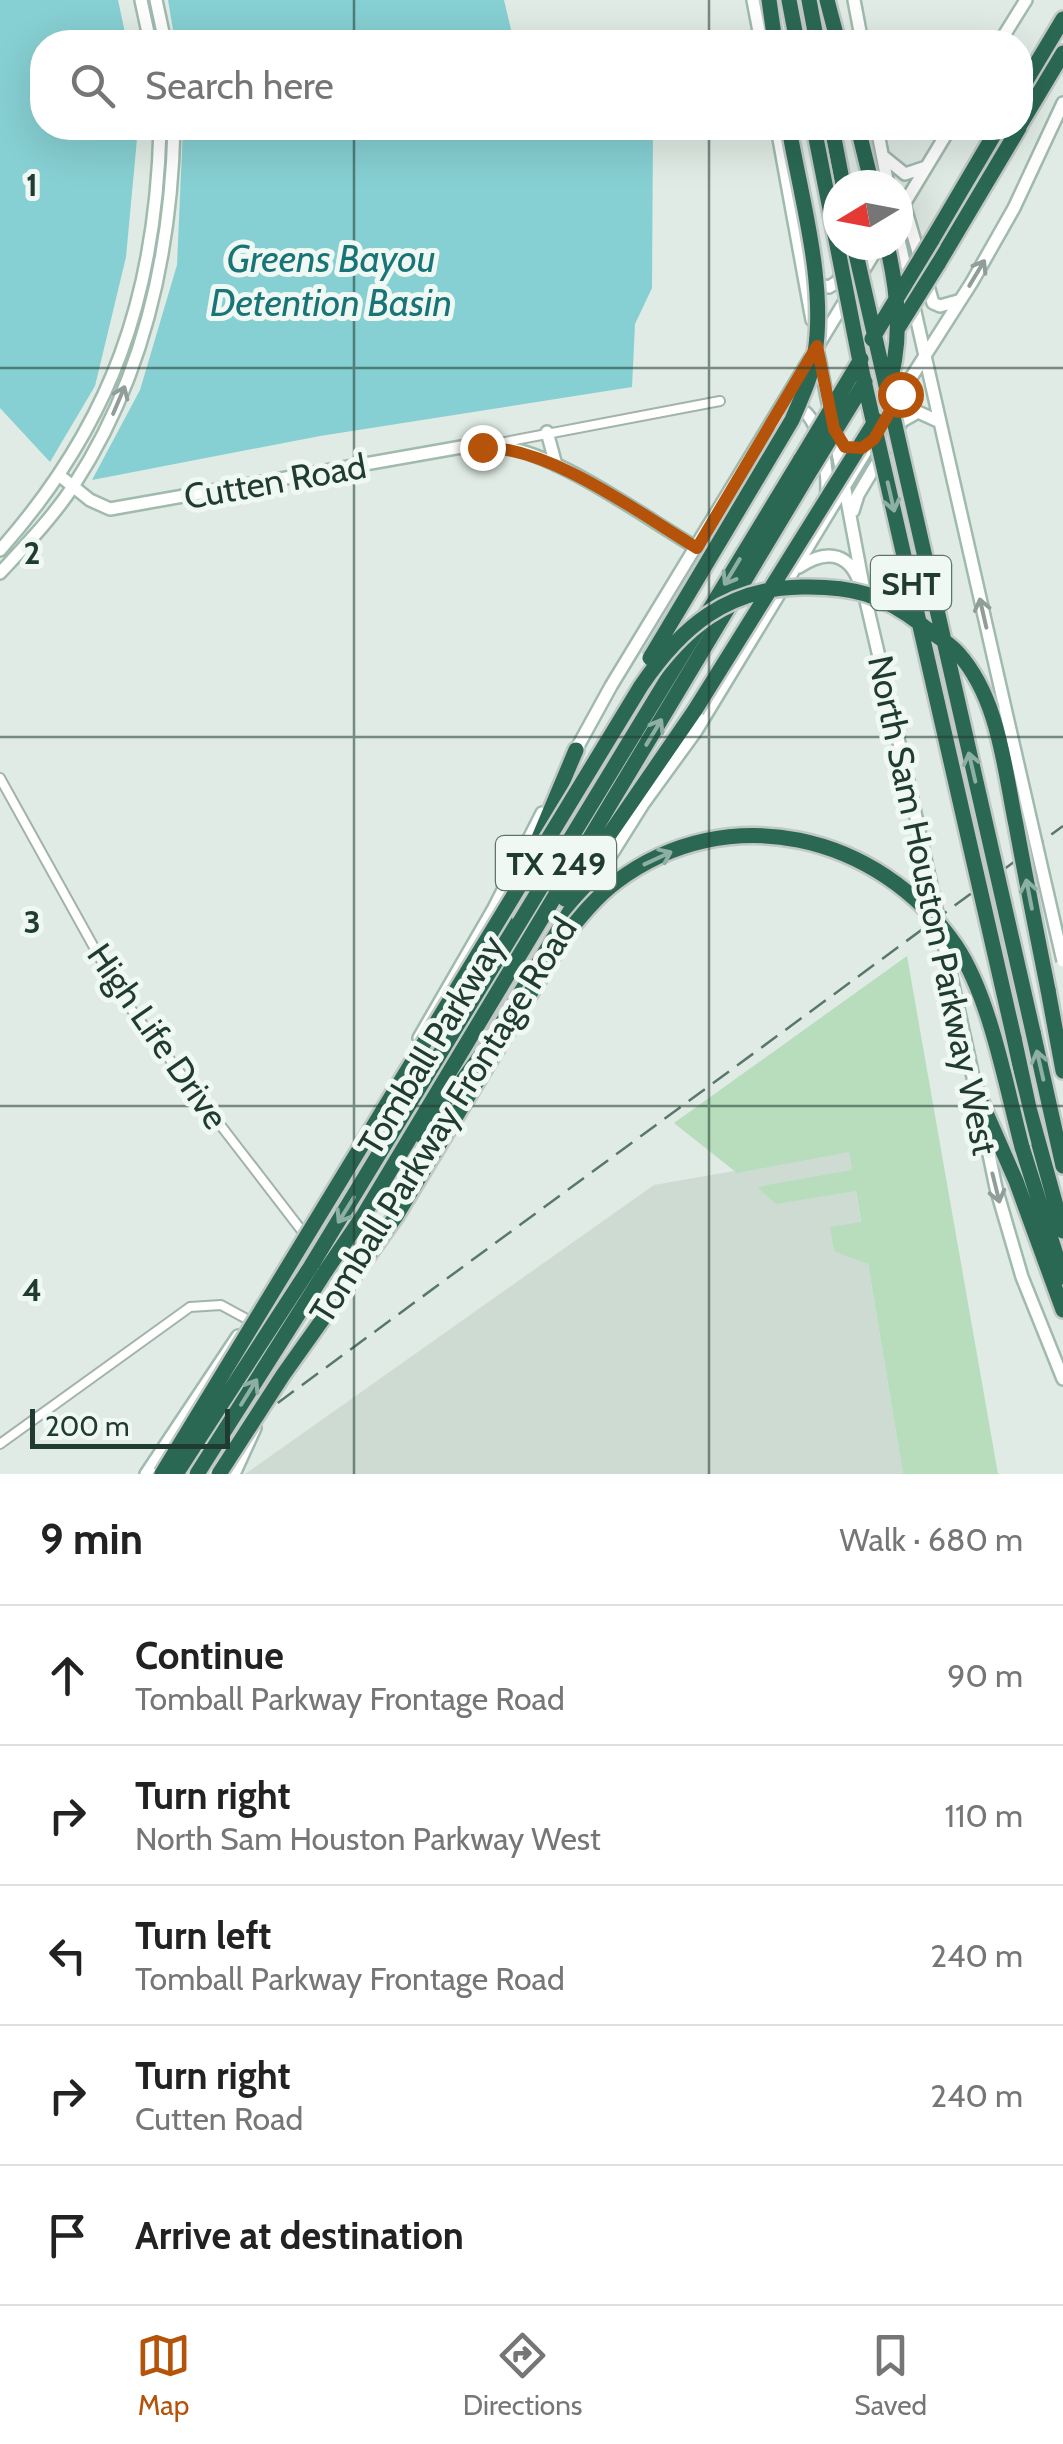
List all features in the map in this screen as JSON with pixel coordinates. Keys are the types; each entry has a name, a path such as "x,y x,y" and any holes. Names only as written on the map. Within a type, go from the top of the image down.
{"highway":[{"path":"769,0 773,30"},
{"path":"789,0 795,30"},
{"path":"808,0 814,30"},
{"path":"827,0 835,30"},
{"path":"1033,69 1063,19"},
{"name":"Tomball Parkway","path":"1033,104 1063,53"},
{"path":"507,908 542,838 792,420 808,383 818,311 791,140"},
{"name":"SHT","path":"816,140 862,372 1029,1108 1063,1231"},
{"path":"834,140 840,170"},
{"path":"864,140 878,170"},
{"name":"Tomball Parkway","path":"197,1474 806,463 991,140"},
{"name":"Tomball Parkway","path":"806,463 938,264 1012,140"},
{"name":"SHT","path":"860,260 1063,1166"},
{"path":"471,1020 696,710 871,430 894,372 899,338 898,301 890,260"},
{"path":"162,1474 641,686 664,651 694,624 730,602 792,587 858,590 895,604 958,653 984,694 999,740 1063,1071"},
{"path":"471,1020 476,979 503,925 576,750"},
{"path":"219,1474 283,1375 396,1216 564,937 616,882 678,849 739,836 778,836 824,844 871,867 916,900 955,944 970,971 1063,1277"},
{"path":"363,1216 490,1043 572,908 591,886"},
{"name":"Tomball Parkway","path":"176,1474 318,1269 363,1216 471,1020"},
{"path":"975,1088 1016,1181 1063,1310"}],"main road":[{"path":"141,0 147,30"},
{"path":"156,0 162,30"},
{"path":"753,0 759,30"},
{"path":"854,0 860,30"},
{"path":"1007,30 1026,0"},
{"name":"Tomball Parkway Frontage Road","path":"234,1474 294,1352 397,1204 591,886 696,731 960,300 1014,208 1063,104"},
{"path":"0,550 60,476 106,394 138,299 154,230 159,140"},
{"path":"0,573 73,486 123,392 158,280 173,174 174,140"},
{"name":"North Sam Houston Parkway West","path":"778,140 866,600 996,1188 1022,1277 1063,1379"},
{"path":"879,140 883,170"},
{"path":"913,189 943,140"},
{"path":"882,155 905,174 926,167"},
{"path":"913,244 933,303 940,306 960,300"},
{"path":"804,273 818,286 829,287 838,282 849,260"},
{"name":"Tomball Parkway Frontage Road","path":"146,1474 248,1320 494,908 611,686 870,260"},
{"path":"904,260 1063,961"},
{"path":"867,264 895,264 907,276"},
{"path":"764,434 796,407 803,408 816,424 828,488 815,537"},
{"path":"852,521 858,495 902,421 918,412 940,422"},
{"path":"834,429 848,449 862,448 874,439"},
{"path":"548,432 556,465"},
{"name":"Cutten Road","path":"60,476 90,500 110,509 467,446 522,451 556,465 697,548"},
{"path":"795,570 824,555 845,560 854,570 866,600"}],"street":[{"name":"Cutten Road","path":"482,447 720,401"},
{"name":"High Life Drive","path":"0,778 121,996 302,1230"},
{"path":"0,1444 190,1306 221,1305 294,1352"}],"shaded area":[{"path":"849,1151 903,1474 245,1474 654,1185"}],"green space":[{"path":"907,956 998,1474 903,1474 868,1264 834,1251 830,1227 861,1222 856,1191 776,1204 757,1187 852,1170 849,1152 737,1173 674,1123"}],"water":[{"name":"Greens Bayou Detention Basin","path":"0,0 118,0 124,30 30,30 30,140 137,140 126,257 95,386 50,462 0,408"},
{"path":"168,0 504,0 511,30 173,30"},
{"name":"Greens Bayou Detention Basin","path":"182,140 653,140 652,288 635,324 632,387 320,436 92,480 140,390 177,265"}],"railway":[{"path":"181,1474 1063,826"}],"route":[{"path":"482,447 522,451 556,465 697,548 817,346 834,429 848,449 862,448 874,439 900,394"}]}
